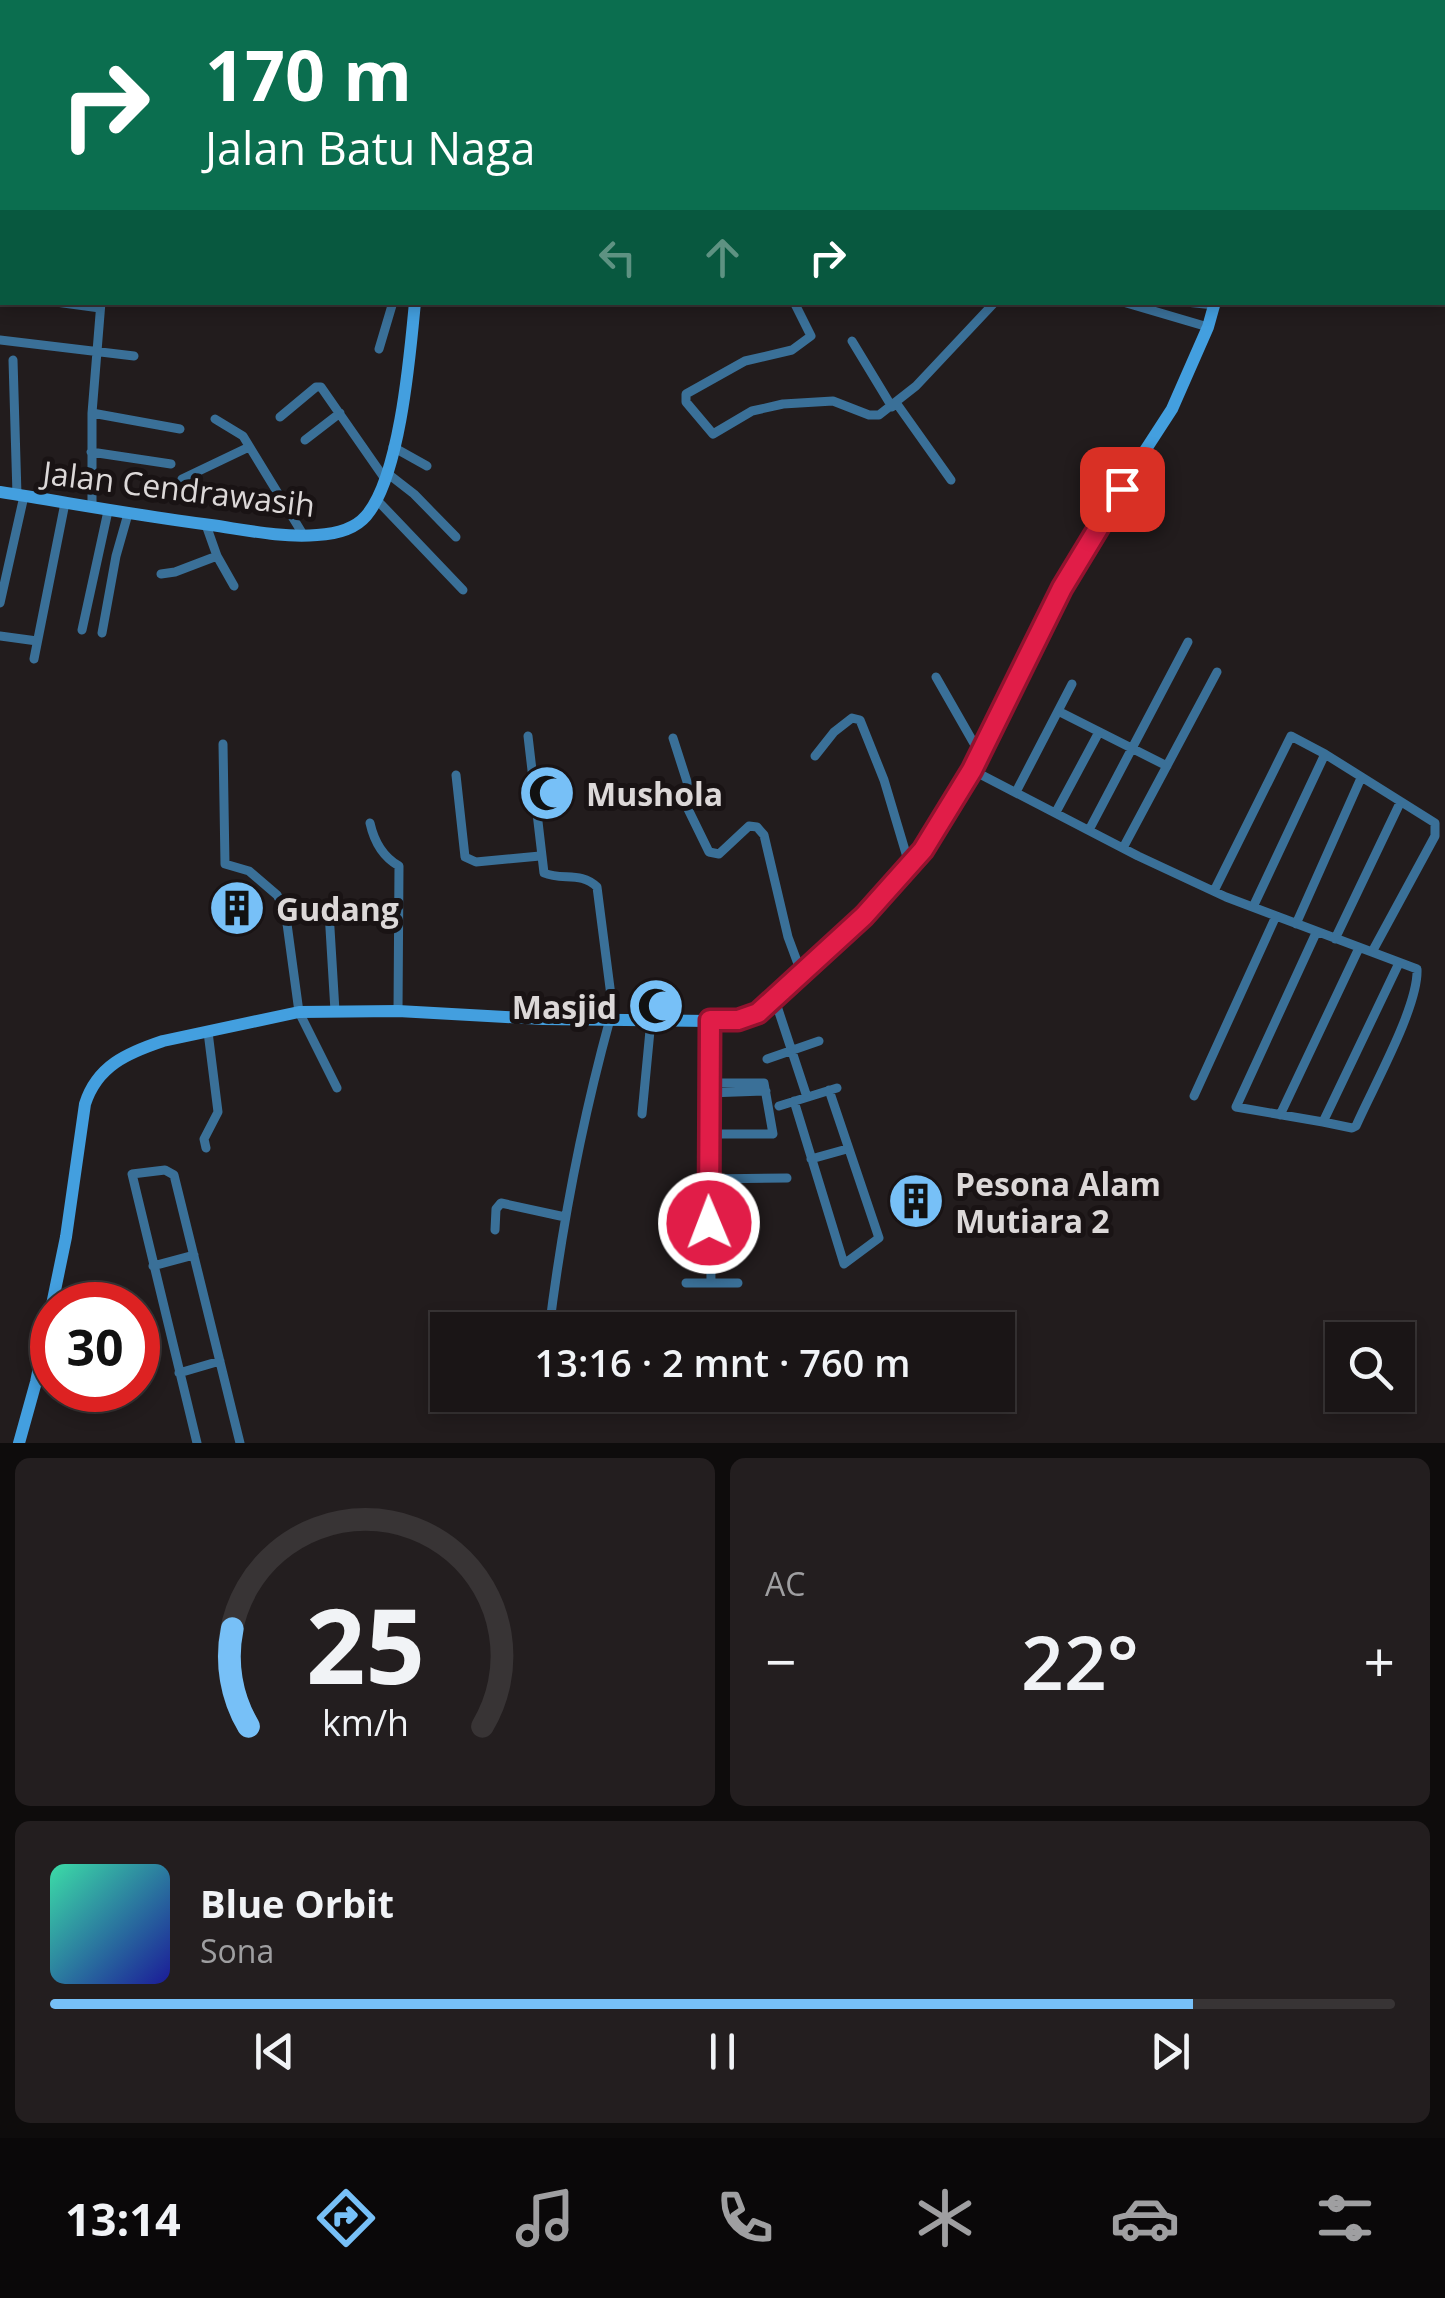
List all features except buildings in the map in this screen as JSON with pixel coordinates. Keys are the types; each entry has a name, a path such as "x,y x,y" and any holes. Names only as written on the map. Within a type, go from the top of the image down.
{"street":[{"path":"92,507 92,412 100,305"},
{"path":"379,349 391,305"},
{"name":"Jalan Cendrawasih","path":"0,492 128,514 304,536 335,533 354,526 377,500 386,476 410,360 416,305"},
{"path":"796,305 816,333 792,350 745,362 689,392 685,399 714,434 768,406 833,401 875,416 895,406 993,305"},
{"path":"1134,305 1208,327"},
{"path":"19,1443 52,1309 85,1104 92,1084 103,1070 142,1048 299,1012 398,1010 542,1020 738,1020 754,1016 864,916 910,867 972,770 1100,520 1172,409 1214,305"},
{"path":"0,340 134,356"},
{"path":"852,340 951,480"},
{"path":"0,603 21,495 13,360"},
{"path":"280,417 318,386 386,476 456,537"},
{"path":"92,412 180,428"},
{"path":"305,440 340,413"},
{"path":"215,419 237,430 304,536"},
{"path":"182,480 249,447"},
{"path":"393,447 427,466"},
{"path":"91,452 171,464"},
{"path":"377,500 463,590"},
{"path":"34,659 65,503"},
{"path":"82,630 108,511"},
{"path":"102,633 128,514"},
{"path":"206,524 217,556 234,586"},
{"path":"161,574 217,556"},
{"path":"0,636 37,642"},
{"path":"1089,830 1188,642"},
{"path":"1123,848 1218,672"},
{"path":"936,677 980,754"},
{"path":"1016,792 1072,684"},
{"path":"1058,711 1167,766"},
{"path":"815,756 834,732 852,718 860,720 884,780 910,867"},
{"path":"1056,812 1099,732"},
{"path":"528,736 544,873 585,877 597,886 612,1019 565,1216 552,1312"},
{"path":"1214,892 1291,736 1435,823 1434,836 1372,952"},
{"path":"673,738 690,790 687,808 709,852 719,854 750,826 757,827 764,836 788,938 801,972"},
{"path":"223,744 225,864 249,871 277,895 285,908 299,1012 337,1088"},
{"path":"1254,907 1325,754"},
{"path":"972,770 1214,892 1418,969 1417,983 1352,1128 1236,1107 1316,933"},
{"path":"456,775 465,856 469,860 540,856"},
{"path":"1296,924 1361,778"},
{"path":"1336,940 1400,803"},
{"path":"370,823 374,842 399,866 398,1010"},
{"path":"330,912 335,1010"},
{"path":"1194,1096 1276,916"},
{"path":"1280,1115 1358,948"},
{"path":"1323,1122 1399,963"},
{"path":"774,997 807,1097"},
{"path":"642,1114 651,1020"},
{"path":"710,1020 711,1283"},
{"path":"206,1148 204,1138 218,1112 208,1032"},
{"path":"767,1059 820,1041"},
{"path":"708,1088 763,1082 772,1136 708,1134"},
{"path":"779,1106 794,1101 833,1089 847,1150 880,1238 844,1264 794,1101"},
{"path":"811,1160 847,1150"},
{"path":"197,1443 132,1174 172,1172 240,1443"},
{"path":"708,1179 787,1178"},
{"path":"495,1230 496,1209 501,1203 565,1216"},
{"path":"709,1223 740,1222"},
{"path":"152,1266 194,1255"},
{"path":"686,1283 738,1283"},
{"path":"179,1373 220,1362"}],"place":[{"name":"Mushola","path":"547,793"},
{"name":"Gudang","path":"237,908"},
{"name":"Masjid","path":"656,1006"},
{"name":"Pesona Alam Mutiara 2","path":"916,1201"}],"route":[{"path":"709,1223 710,1020 738,1020 758,1013 864,916 910,867 967,780 1062,588 1122,489"}]}
